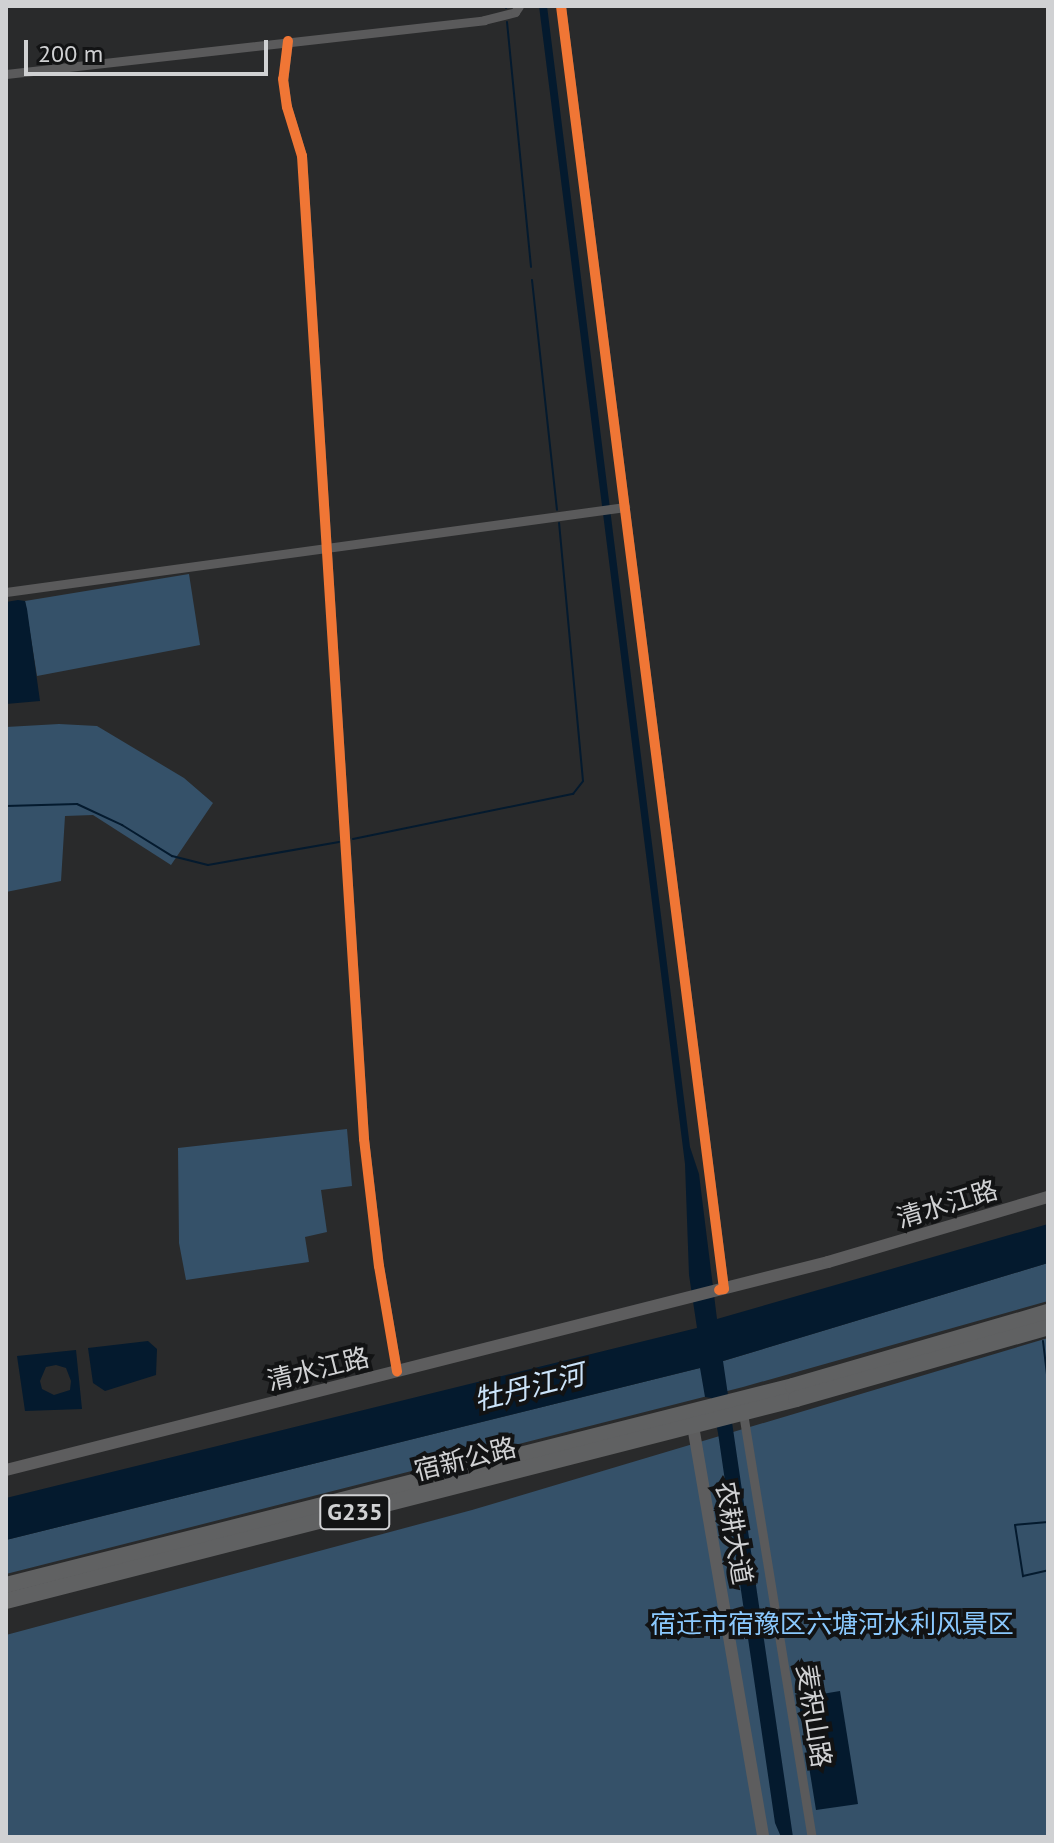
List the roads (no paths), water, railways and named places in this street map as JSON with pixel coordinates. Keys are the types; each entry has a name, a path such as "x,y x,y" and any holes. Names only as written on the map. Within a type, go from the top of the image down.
{"highway":[{"path":"739,1409 1048,1312"},
{"path":"699,1419 922,1366 1048,1327"},
{"name":"宿新公路","path":"6,1585 699,1419"},
{"name":"宿新公路","path":"6,1601 699,1419"}],"street":[{"path":"6,74 499,17 515,12 519,6"},
{"path":"561,6 621,507 721,1289"},
{"path":"288,41 283,79 290,122 302,156 330,548 364,1139 379,1266 397,1371"},
{"path":"6,592 621,507"},
{"name":"清水江路","path":"6,1470 687,1298 1048,1197"},
{"name":"麦积山路","path":"739,1409 812,1837"},
{"name":"农耕大道","path":"699,1419 763,1837"}],"water":[{"name":"牡丹江河","path":"539,6 547,6 690,1147 699,1174 717,1319 1048,1224 1048,1263 723,1361 793,1837 781,1837 775,1823 718,1433 711,1398 705,1397 700,1368 6,1540 6,1498 697,1328 689,1275 685,1164"},
{"path":"25,601 27,609 40,701 6,704 6,602"},
{"path":"148,1341 157,1349 156,1375 105,1391 93,1383 88,1348"},
{"path":"76,1350 82,1409 25,1411 17,1356","holes":["56,1365 66,1368 71,1381 70,1390 54,1395 42,1389 40,1381 46,1367"]},
{"path":"840,1691 858,1804 816,1810 798,1698"}],"waterway":[{"path":"507,22 531,267"},
{"path":"532,280 557,510"},
{"path":"353,839 573,794 583,781 559,523"},
{"path":"6,806 77,804 122,825 172,856 208,865 339,842"},
{"path":"1043,1341 1048,1383"},
{"path":"1048,1457 1048,1474"},
{"path":"1048,1522 1015,1525 1023,1576 1048,1570"}],"park label":[{"name":"宿迁市宿豫区六塘河水利风景区","path":"832,1624"}]}
